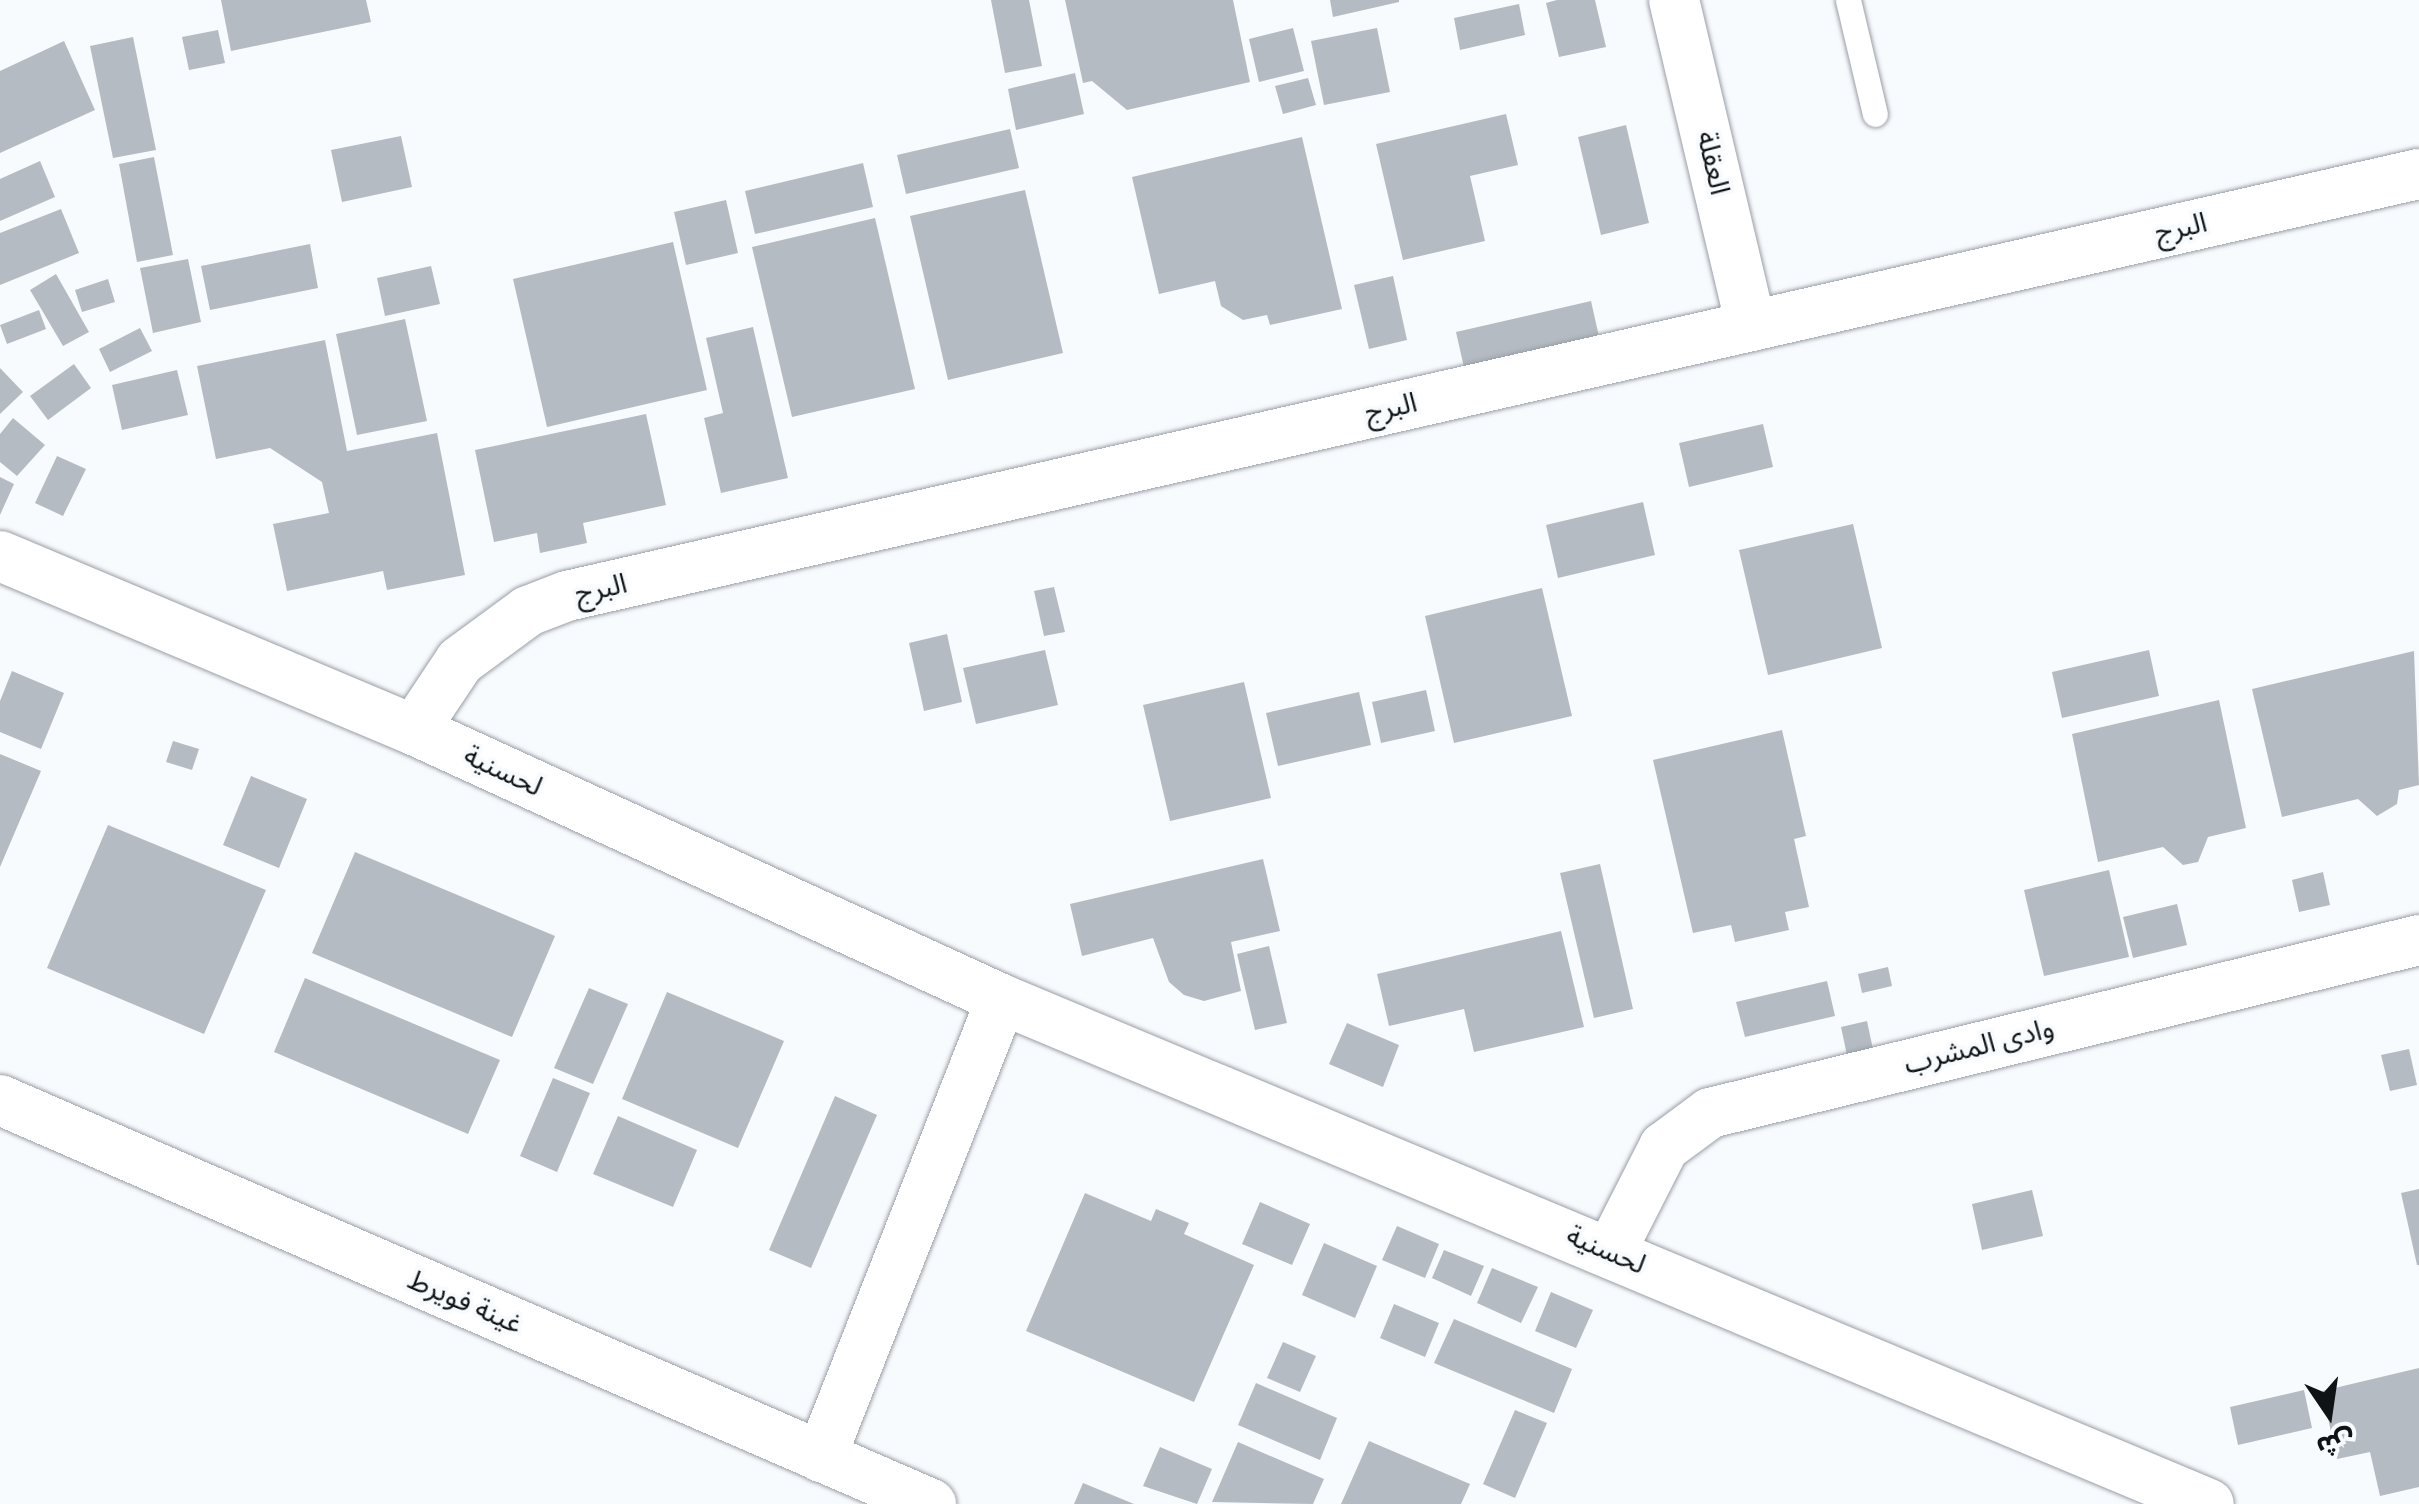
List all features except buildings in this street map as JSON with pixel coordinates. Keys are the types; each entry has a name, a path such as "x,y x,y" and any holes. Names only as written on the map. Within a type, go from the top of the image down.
{"street":[{"name":"العقلة","path":"1674,0 1751,326"},
{"name":"البرج","path":"414,730 434,694 482,642 528,611 567,596 2419,174"},
{"name":"لحسنية","path":"0,556 414,730 1001,999 2209,1504"},
{"name":"وادى المشرب","path":"1611,1252 1664,1148 1710,1113 2419,940"},
{"path":"820,1457 1001,999"},
{"name":"غينة فويرط","path":"0,1100 931,1504"}],"lane":[{"path":"1848,0 1875,114"}]}
